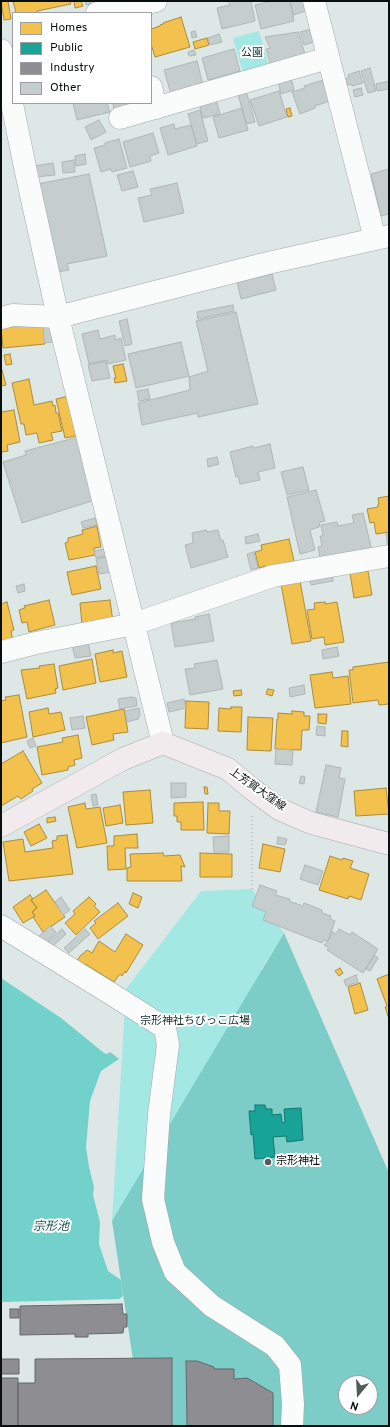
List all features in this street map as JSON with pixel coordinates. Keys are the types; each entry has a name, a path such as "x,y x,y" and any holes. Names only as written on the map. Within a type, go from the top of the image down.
{"main road":[{"name":"上芳賀大窪線","path":"163,743 228,769 252,789 280,809 311,823 389,844"},
{"path":"1,826 123,759 163,743"}],"street":[{"path":"108,12 131,10 156,1"},
{"path":"1,318 13,316 58,317 268,263 382,237 328,58 314,1"},
{"path":"1,50 12,104"},
{"path":"154,97 328,58"},
{"path":"12,104 58,317 163,743"},
{"path":"120,118 143,104"},
{"path":"1,652 36,643 134,624 273,576 389,556"},
{"path":"1,926 165,1028 168,1045 159,1114 153,1200 163,1242 175,1272 212,1306 274,1346 290,1365 293,1404 292,1426"}],"path":[{"path":"252,789 252,889"}],"green space":[{"name":"公園","path":"259,31 269,66 243,73 233,38"},
{"name":"宗形神社ちびっこ広場","path":"252,889 284,933 261,970 267,1026 112,1221 126,989 201,891"}],"shaded area":[{"path":"284,933 389,1173 389,1426 143,1426 112,1221"}],"water":[{"name":"宗形池","path":"1,978 61,1018 104,1053 107,1054 110,1052 119,1059 101,1071 90,1101 86,1147 94,1187 93,1195 100,1222 99,1244 108,1271 121,1280 123,1296 119,1299 1,1302"}],"building: Homes":[{"path":"1,1 8,1 11,19 4,20"},
{"path":"13,1 70,1 71,4 38,12 16,12"},
{"path":"74,1 81,1 83,6 75,8"},
{"path":"181,17 190,47 155,57 152,47 152,29 160,26 163,23"},
{"path":"207,38 209,45 195,49 193,42"},
{"path":"290,108 292,116 288,117 286,109"},
{"path":"43,323 45,344 3,348 1,328"},
{"path":"10,354 12,364 6,365 4,355"},
{"path":"123,364 127,381 115,383 114,378 116,378 113,366"},
{"path":"2,370 6,385 1,386 1,371"},
{"path":"29,379 34,405 52,401 53,406 55,405 62,431 51,433 53,440 39,443 37,433 26,435 24,424 21,424 12,383"},
{"path":"73,395 81,435 65,438 56,399"},
{"path":"14,410 20,442 7,445 8,451 1,452 1,412"},
{"path":"389,496 389,532 376,534 374,522 370,523 367,509 378,507 378,498"},
{"path":"97,526 101,547 94,548 95,555 69,560 65,543 68,542 68,538 83,534 82,530"},
{"path":"289,539 294,561 266,568 265,566 259,568 255,552 262,550 261,545"},
{"path":"96,566 101,589 72,595 67,572"},
{"path":"368,571 372,595 354,598 350,573"},
{"path":"300,581 311,641 292,644 281,584"},
{"path":"49,600 55,625 29,632 27,622 22,623 19,610 25,608 24,606"},
{"path":"110,600 113,622 82,625 80,603"},
{"path":"7,602 14,630 11,631 13,641 1,644 1,604"},
{"path":"325,602 325,604 337,602 344,642 325,645 324,637 312,639 307,610 315,609 314,603"},
{"path":"113,650 113,653 122,651 127,677 100,682 95,654"},
{"path":"92,659 96,683 63,690 59,666"},
{"path":"389,662 389,704 379,705 378,700 353,703 349,670 353,670 353,667"},
{"path":"54,664 58,688 55,689 56,693 27,699 21,670 40,668 39,666"},
{"path":"332,672 333,678 348,676 351,704 315,708 310,675"},
{"path":"268,689 274,690 272,696 266,694"},
{"path":"241,690 242,695 234,696 233,691"},
{"path":"19,695 27,737 1,743 1,701 6,700 5,697"},
{"path":"186,701 209,702 208,729 185,728"},
{"path":"231,707 242,707 241,732 218,731 219,708 231,709"},
{"path":"48,708 49,714 61,712 65,730 33,737 29,712"},
{"path":"124,709 128,732 113,734 114,740 92,745 86,717"},
{"path":"292,711 304,712 304,716 310,716 309,730 302,730 301,750 275,749 278,713 292,714"},
{"path":"318,714 327,714 326,724 318,723"},
{"path":"248,717 273,718 271,751 247,750"},
{"path":"342,731 348,731 348,747 341,746"},
{"path":"78,735 82,758 74,760 75,765 68,767 68,770 42,775 37,747 63,742 62,738"},
{"path":"23,751 42,783 32,789 33,791 21,799 18,796 1,806 1,764"},
{"path":"204,787 207,787 208,794 205,794"},
{"path":"386,788 389,814 356,816 354,791"},
{"path":"150,790 153,823 126,825 123,792"},
{"path":"203,802 204,830 181,830 181,822 177,822 177,816 174,816 174,803"},
{"path":"85,803 86,809 100,807 107,843 77,848 68,807"},
{"path":"208,803 219,803 219,811 230,811 229,834 207,833"},
{"path":"120,805 123,823 106,826 103,808"},
{"path":"55,817 56,821 47,823 47,818"},
{"path":"39,824 47,838 31,846 24,832"},
{"path":"137,834 138,848 125,848 126,869 108,870 107,846 114,846 114,836"},
{"path":"67,835 73,874 9,881 3,842 23,839 25,852 53,848 52,841 57,840 57,836"},
{"path":"263,844 285,849 280,872 259,868"},
{"path":"163,853 164,856 180,855 185,867 181,866 182,881 127,881 127,868 131,867 130,854"},
{"path":"200,853 232,854 232,877 200,877"},
{"path":"330,856 342,860 343,858 353,861 350,868 369,874 361,900 349,896 348,899 319,890"},
{"path":"46,890 65,917 43,932 33,917 35,916 32,912 37,908 31,900"},
{"path":"133,893 142,897 138,908 129,904"},
{"path":"30,895 33,899 31,900 37,908 32,912 35,916 23,923 13,907"},
{"path":"89,897 96,904 94,906 100,912 76,935 65,923 75,914 73,911"},
{"path":"118,903 128,916 98,939 90,928 96,923 94,921"},
{"path":"126,934 143,945 126,973 125,971 122,976 120,974 114,982 85,964 84,966 77,961 87,950 92,953 99,941 115,952"},
{"path":"340,968 343,973 339,976 335,971"},
{"path":"389,974 389,1019 385,1007 387,1006 377,979"},
{"path":"360,983 368,1010 355,1014 348,987"}],"building: Public":[{"path":"255,1105 265,1105 266,1109 272,1109 272,1115 281,1114 282,1123 285,1122 284,1109 301,1108 303,1140 287,1142 286,1136 273,1137 275,1157 255,1159 249,1111 255,1111"}],"building: Industry":[{"path":"122,1304 123,1314 127,1314 127,1327 124,1327 123,1333 88,1334 88,1337 75,1337 75,1334 20,1335 20,1306"},
{"path":"10,1309 19,1309 19,1318 10,1318"},
{"path":"172,1358 172,1426 18,1426 18,1383 35,1383 35,1359"},
{"path":"1,1359 19,1359 19,1374 1,1374"},
{"path":"186,1361 197,1361 214,1367 214,1369 234,1369 234,1379 247,1378 273,1393 273,1426 187,1426"},
{"path":"1,1378 18,1378 18,1426 1,1426"}],"building: Other":[{"path":"85,1 90,1 91,4 86,5"},
{"path":"228,1 251,1 255,21 222,29 217,8 230,5"},
{"path":"274,1 290,1 294,21 261,29 255,5"},
{"path":"290,1 304,1 306,11 293,15"},
{"path":"311,29 314,42 304,45 300,32"},
{"path":"195,31 197,37 192,38 191,32"},
{"path":"298,32 305,54 271,66 266,49 270,48 265,37"},
{"path":"219,34 222,42 210,45 208,38"},
{"path":"234,49 240,71 208,80 202,58"},
{"path":"194,50 196,55 189,56 188,52"},
{"path":"197,61 203,85 171,94 164,70"},
{"path":"370,68 376,91 368,93 361,71"},
{"path":"359,71 363,83 352,86 351,84 347,85 345,79 349,78 348,75"},
{"path":"291,77 294,90 281,94 278,81"},
{"path":"323,80 330,101 315,106 315,108 300,114 292,92 305,88 304,86"},
{"path":"389,81 389,89 377,91 376,84"},
{"path":"361,88 363,95 355,97 353,90"},
{"path":"246,91 255,122 246,124 238,94"},
{"path":"279,91 287,117 259,126 250,100"},
{"path":"216,99 220,114 203,118 199,103"},
{"path":"73,104 107,104 110,112 77,120"},
{"path":"113,104 130,104 114,110"},
{"path":"242,108 248,130 219,138 213,117"},
{"path":"200,110 208,141 197,144 188,114"},
{"path":"99,120 106,132 91,140 85,127"},
{"path":"174,124 175,129 191,125 197,146 168,155 160,128"},
{"path":"153,133 159,153 150,156 151,161 130,167 123,142"},
{"path":"119,139 127,168 112,172 111,169 101,172 94,148"},
{"path":"85,154 86,164 76,166 75,156"},
{"path":"74,160 75,172 63,173 62,162"},
{"path":"53,163 55,175 36,177 34,166"},
{"path":"389,169 389,214 381,216 371,174"},
{"path":"133,171 138,187 122,191 117,175"},
{"path":"89,174 107,256 67,264 69,270 57,272 37,184"},
{"path":"177,183 184,213 144,222 138,198 152,195 150,189"},
{"path":"272,274 276,290 241,299 237,282"},
{"path":"233,305 234,311 198,319 197,312"},
{"path":"236,312 258,404 198,417 198,413 142,425 138,403 190,390 189,377 208,371 196,321"},
{"path":"127,319 132,344 125,346 119,321"},
{"path":"51,325 52,342 44,343 43,326"},
{"path":"98,330 100,339 115,335 115,340 121,338 126,360 108,364 107,360 89,364 82,334"},
{"path":"181,342 189,376 136,388 128,354"},
{"path":"106,361 110,378 92,381 88,365"},
{"path":"148,389 150,399 139,401 137,391"},
{"path":"82,436 95,500 22,523 3,462 26,455 25,451"},
{"path":"270,444 275,468 258,472 260,480 240,484 238,476 236,477 230,452 253,446 254,448"},
{"path":"217,457 219,464 208,467 207,459"},
{"path":"303,467 309,490 287,495 281,472"},
{"path":"316,490 325,521 320,522 319,527 310,530 315,550 300,554 287,497"},
{"path":"363,513 372,551 320,558 318,547 322,546 320,536 323,536 321,525 337,522 338,526 354,523 352,515"},
{"path":"95,518 97,525 83,528 81,522"},
{"path":"206,530 207,532 218,530 221,541 223,540 228,557 191,568 185,545 193,543 192,533"},
{"path":"258,534 260,541 246,544 245,537"},
{"path":"386,534 389,534 389,549 388,549"},
{"path":"108,548 109,555 96,558 94,551"},
{"path":"254,552 258,568 251,570 247,554"},
{"path":"110,556 112,572 99,574 96,559"},
{"path":"332,572 333,581 311,585 309,576"},
{"path":"24,584 25,591 18,593 16,586"},
{"path":"209,614 214,641 175,647 171,623 196,619 195,617"},
{"path":"88,642 91,656 75,658 72,645"},
{"path":"337,647 339,656 323,659 322,650"},
{"path":"217,660 223,689 190,695 185,669 195,668 194,664"},
{"path":"304,685 305,694 290,697 289,688"},
{"path":"131,697 136,698 137,706 120,709 118,699"},
{"path":"184,699 186,708 169,712 167,703"},
{"path":"139,708 140,715 138,719 127,722 125,711"},
{"path":"83,716 85,728 72,730 70,718"},
{"path":"317,726 325,727 325,736 316,735"},
{"path":"33,738 36,746 30,748 27,741"},
{"path":"276,749 293,750 292,765 275,764"},
{"path":"326,765 341,768 339,778 345,779 338,817 316,812"},
{"path":"301,776 305,777 304,784 299,783"},
{"path":"171,783 186,783 186,797 171,798"},
{"path":"96,794 98,805 93,806 91,795"},
{"path":"229,836 229,852 214,852 213,837"},
{"path":"278,837 287,839 285,845 277,844"},
{"path":"305,865 323,871 318,885 300,879"},
{"path":"260,885 277,891 275,895 290,899 289,901 303,906 304,903 322,910 322,913 331,916 330,919 335,921 328,941 324,940 322,943 263,920 266,912 252,906"},
{"path":"61,897 70,910 63,915 55,902"},
{"path":"50,926 56,932 45,942 39,936"},
{"path":"62,929 66,934 53,946 48,941"},
{"path":"85,929 90,934 69,953 64,948"},
{"path":"339,929 350,935 352,932 378,949 363,973 327,950 329,948 324,945 328,941 332,932 336,934"},
{"path":"374,955 378,958 370,971 366,969"},
{"path":"356,975 358,982 346,986 344,980"}],"place":[{"name":"宗形神社","path":"268,1162"}]}
